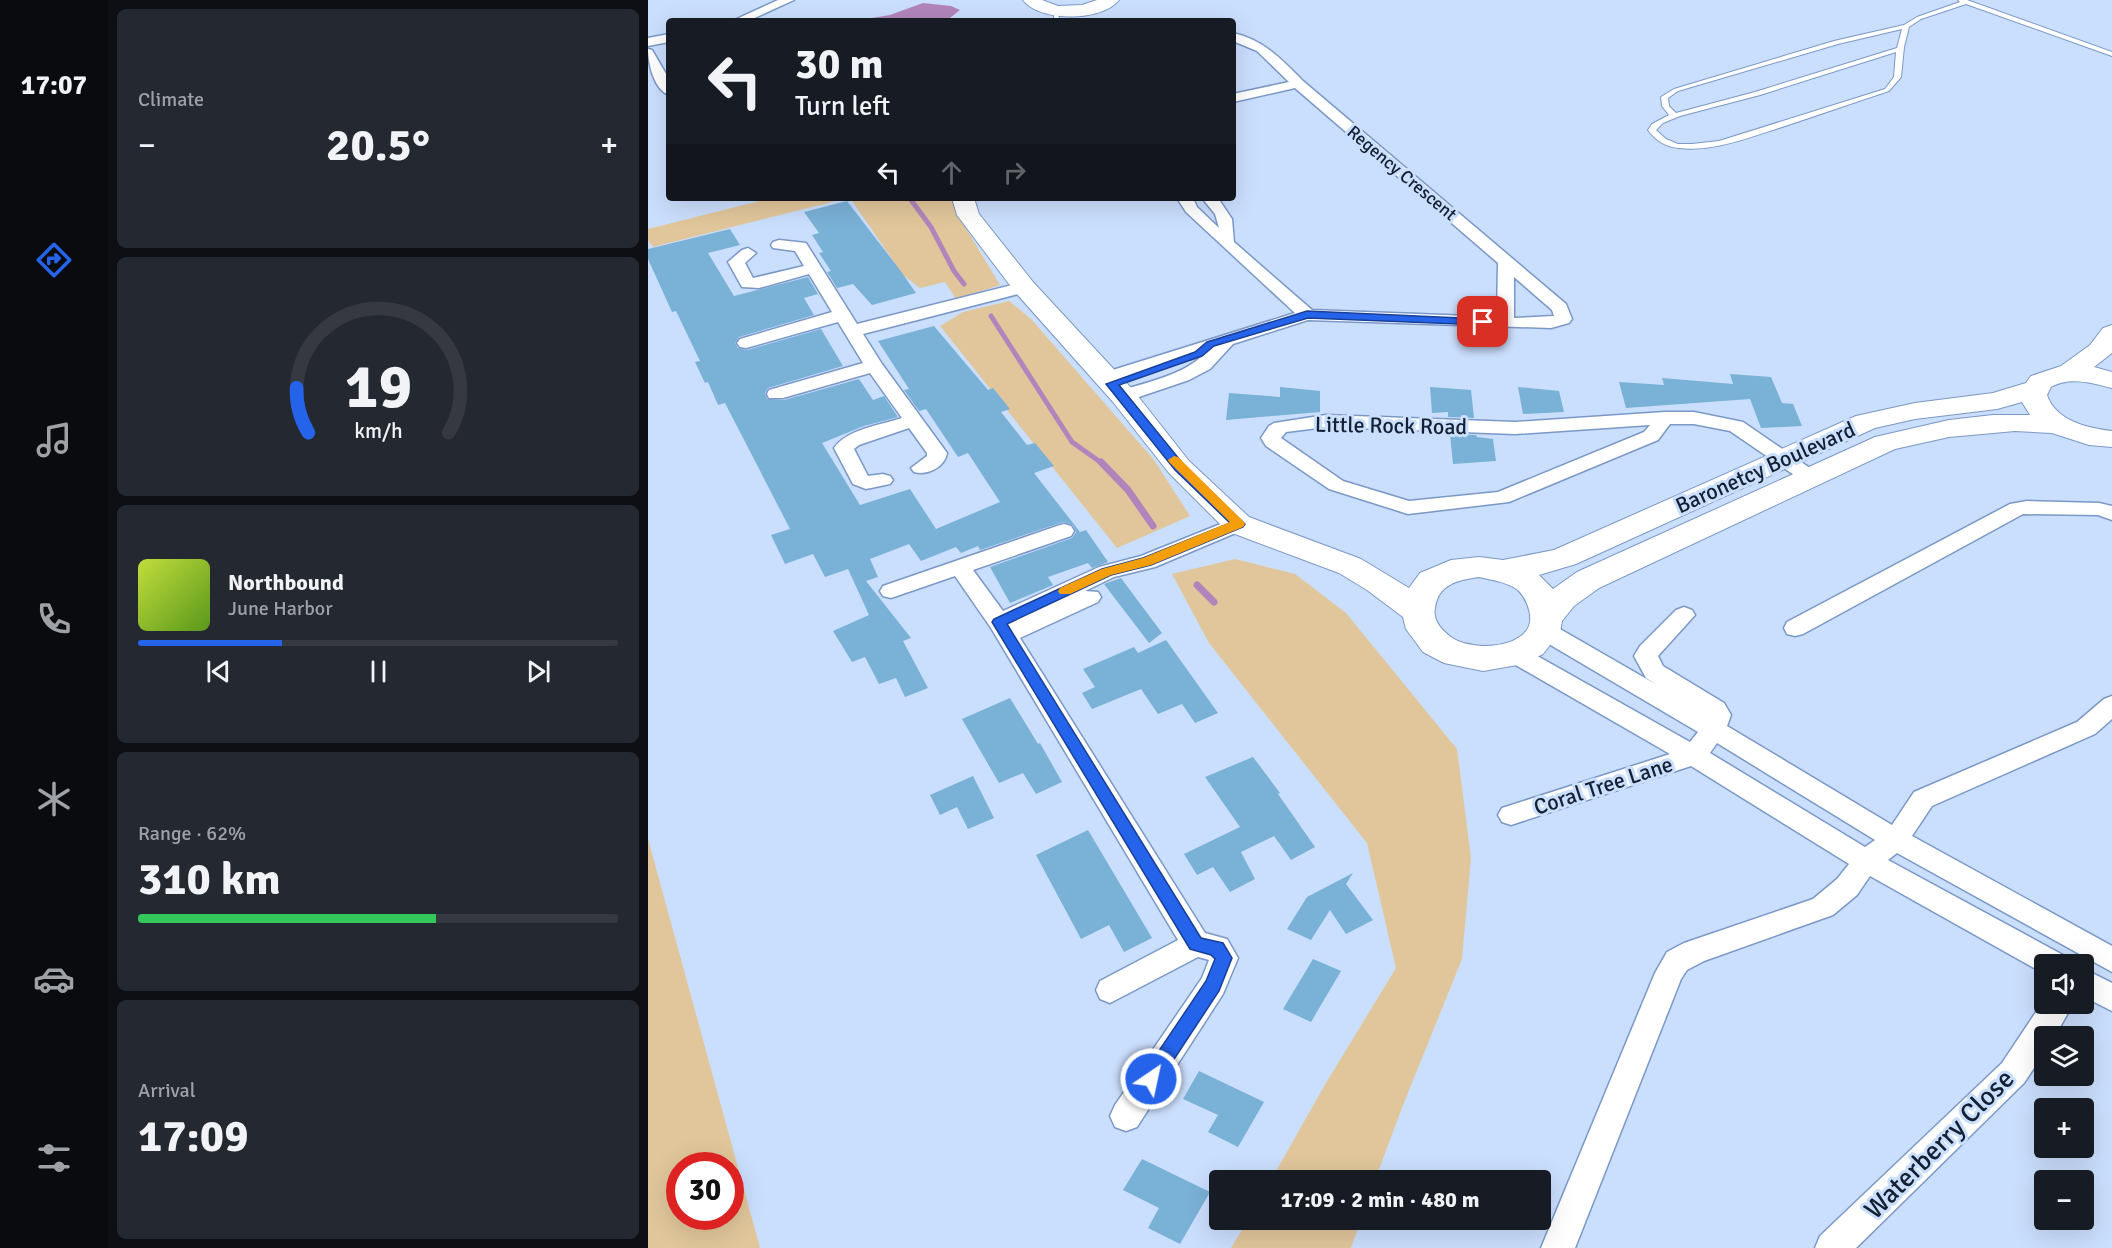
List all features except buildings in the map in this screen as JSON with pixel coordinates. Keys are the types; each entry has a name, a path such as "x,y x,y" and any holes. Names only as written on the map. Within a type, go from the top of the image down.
{"street":[{"path":"745,18 788,0"},
{"path":"1049,14 1090,9 1110,0"},
{"name":"Regency Crescent","path":"1114,386 1183,376 1204,364 1229,338 1307,315 1505,323 1558,323 1564,316 1560,308 1298,84 1266,50 1247,40 1236,38"},
{"path":"648,42 666,39"},
{"path":"1236,46 1266,50"},
{"path":"648,53 666,86"},
{"path":"1236,97 1298,84"},
{"path":"964,201 968,216 1024,287 1114,386 1179,467 1238,524 1350,566 1378,582 1416,610"},
{"path":"1187,201 1191,209 1226,243 1307,315"},
{"path":"1213,201 1227,222 1229,230 1226,243"},
{"path":"779,245 800,246 874,366 938,456 921,468"},
{"path":"748,253 736,262 748,283 759,283 813,268"},
{"path":"1505,323 1506,261"},
{"path":"856,336 941,316 975,300 1024,287"},
{"path":"746,344 842,315"},
{"path":"1114,386 1198,354 1210,344 1229,338"},
{"path":"2069,373 2109,349"},
{"path":"776,394 874,366"},
{"path":"2069,373 2112,380"},
{"name":"Baronetcy Boulevard","path":"1503,571 1541,564 1565,556 1875,419 1915,411 1997,401 2034,389 2046,378 2069,373"},
{"path":"2034,389 2033,398 2038,407 2059,424 2084,435 2112,439"},
{"name":"Little Rock Road","path":"1665,418 1651,436 1502,498 1408,508 1336,485 1272,442 1271,438 1272,434 1281,427 1326,421 1515,428 1665,418 1719,422 1724,431 1804,480"},
{"path":"883,480 867,483 860,480 844,448 852,441 912,421"},
{"name":"Baronetcy Boulevard","path":"1546,623 1563,598 1588,580 1875,447 1917,435 1999,423 2059,424"},
{"path":"1795,628 2017,509 2027,507 2099,509 2112,513"},
{"path":"1003,628 1126,580 1147,562 1238,524"},
{"path":"891,591 1064,531"},
{"path":"1350,566 1393,572 1445,574"},
{"path":"960,567 1003,628 1196,944"},
{"path":"1473,567 1503,571 1519,576 1536,588 1546,603 1546,623 1531,646 1515,654 1482,658 1449,651 1428,637 1419,624 1416,610 1423,591 1434,580 1445,574 1473,567"},
{"path":"1684,615 1648,651 1647,661 1654,672 1716,709 1719,715 1713,730 1694,756"},
{"path":"1546,623 1713,730 1881,851 2038,954"},
{"path":"1515,654 1694,756 1881,851 2102,956"},
{"path":"1558,1248 1669,973 1677,961 1705,948 1823,907 1847,887 1881,851 1923,799 2086,728 2112,705"},
{"name":"Coral Tree Lane","path":"1511,815 1694,756"},
{"path":"1110,990 1196,944 1221,951 1224,958 1213,985 1126,1116"},
{"path":"2094,988 2112,998"},
{"name":"Waterberry Close","path":"1832,1248 2013,1073 2052,1014"}],"lane":[{"path":"1675,116 1666,109 1664,103 1665,97 1676,90 1836,42 1906,27 1919,18 1963,1 2112,54"},
{"path":"1900,49 1758,94 1675,116 1652,127 1655,135 1670,144 1700,146 1751,134 1887,90 1896,83 1899,73 1900,49 1906,27"}],"shaded area":[{"path":"923,3 951,6 960,10 950,18 872,18 890,15"},
{"path":"759,201 836,201 653,247 648,240 648,229"},
{"path":"852,201 955,201 958,215 1000,285 956,299 945,282 920,288 903,275"},
{"path":"1009,301 1031,319 1154,460 1190,516 1117,548 940,326 963,312"},
{"path":"1235,559 1295,574 1346,613 1457,749 1471,858 1462,959 1379,1170 1277,1170 1396,968 1367,843 1209,643 1172,574"},
{"path":"648,839 734,1152 666,1152 666,1230 744,1230 744,1190 760,1248 648,1248"},
{"path":"1242,1230 1357,1230 1351,1248 1231,1248"}],"waterway":[{"path":"912,201 931,227 954,271 964,284"},
{"path":"991,316 1072,442 1103,464"},
{"path":"1103,464 1128,490 1153,526"},
{"path":"1197,585 1214,602"}],"slow traffic":[{"path":"1065,591 1107,572 1147,562 1238,524 1174,460"}],"route":[{"path":"1151,1079 1213,985 1224,958 1217,948 1196,944 999,622 1107,572 1147,562 1238,524 1179,467 1112,384 1198,354 1210,344 1307,315 1483,322"}]}
